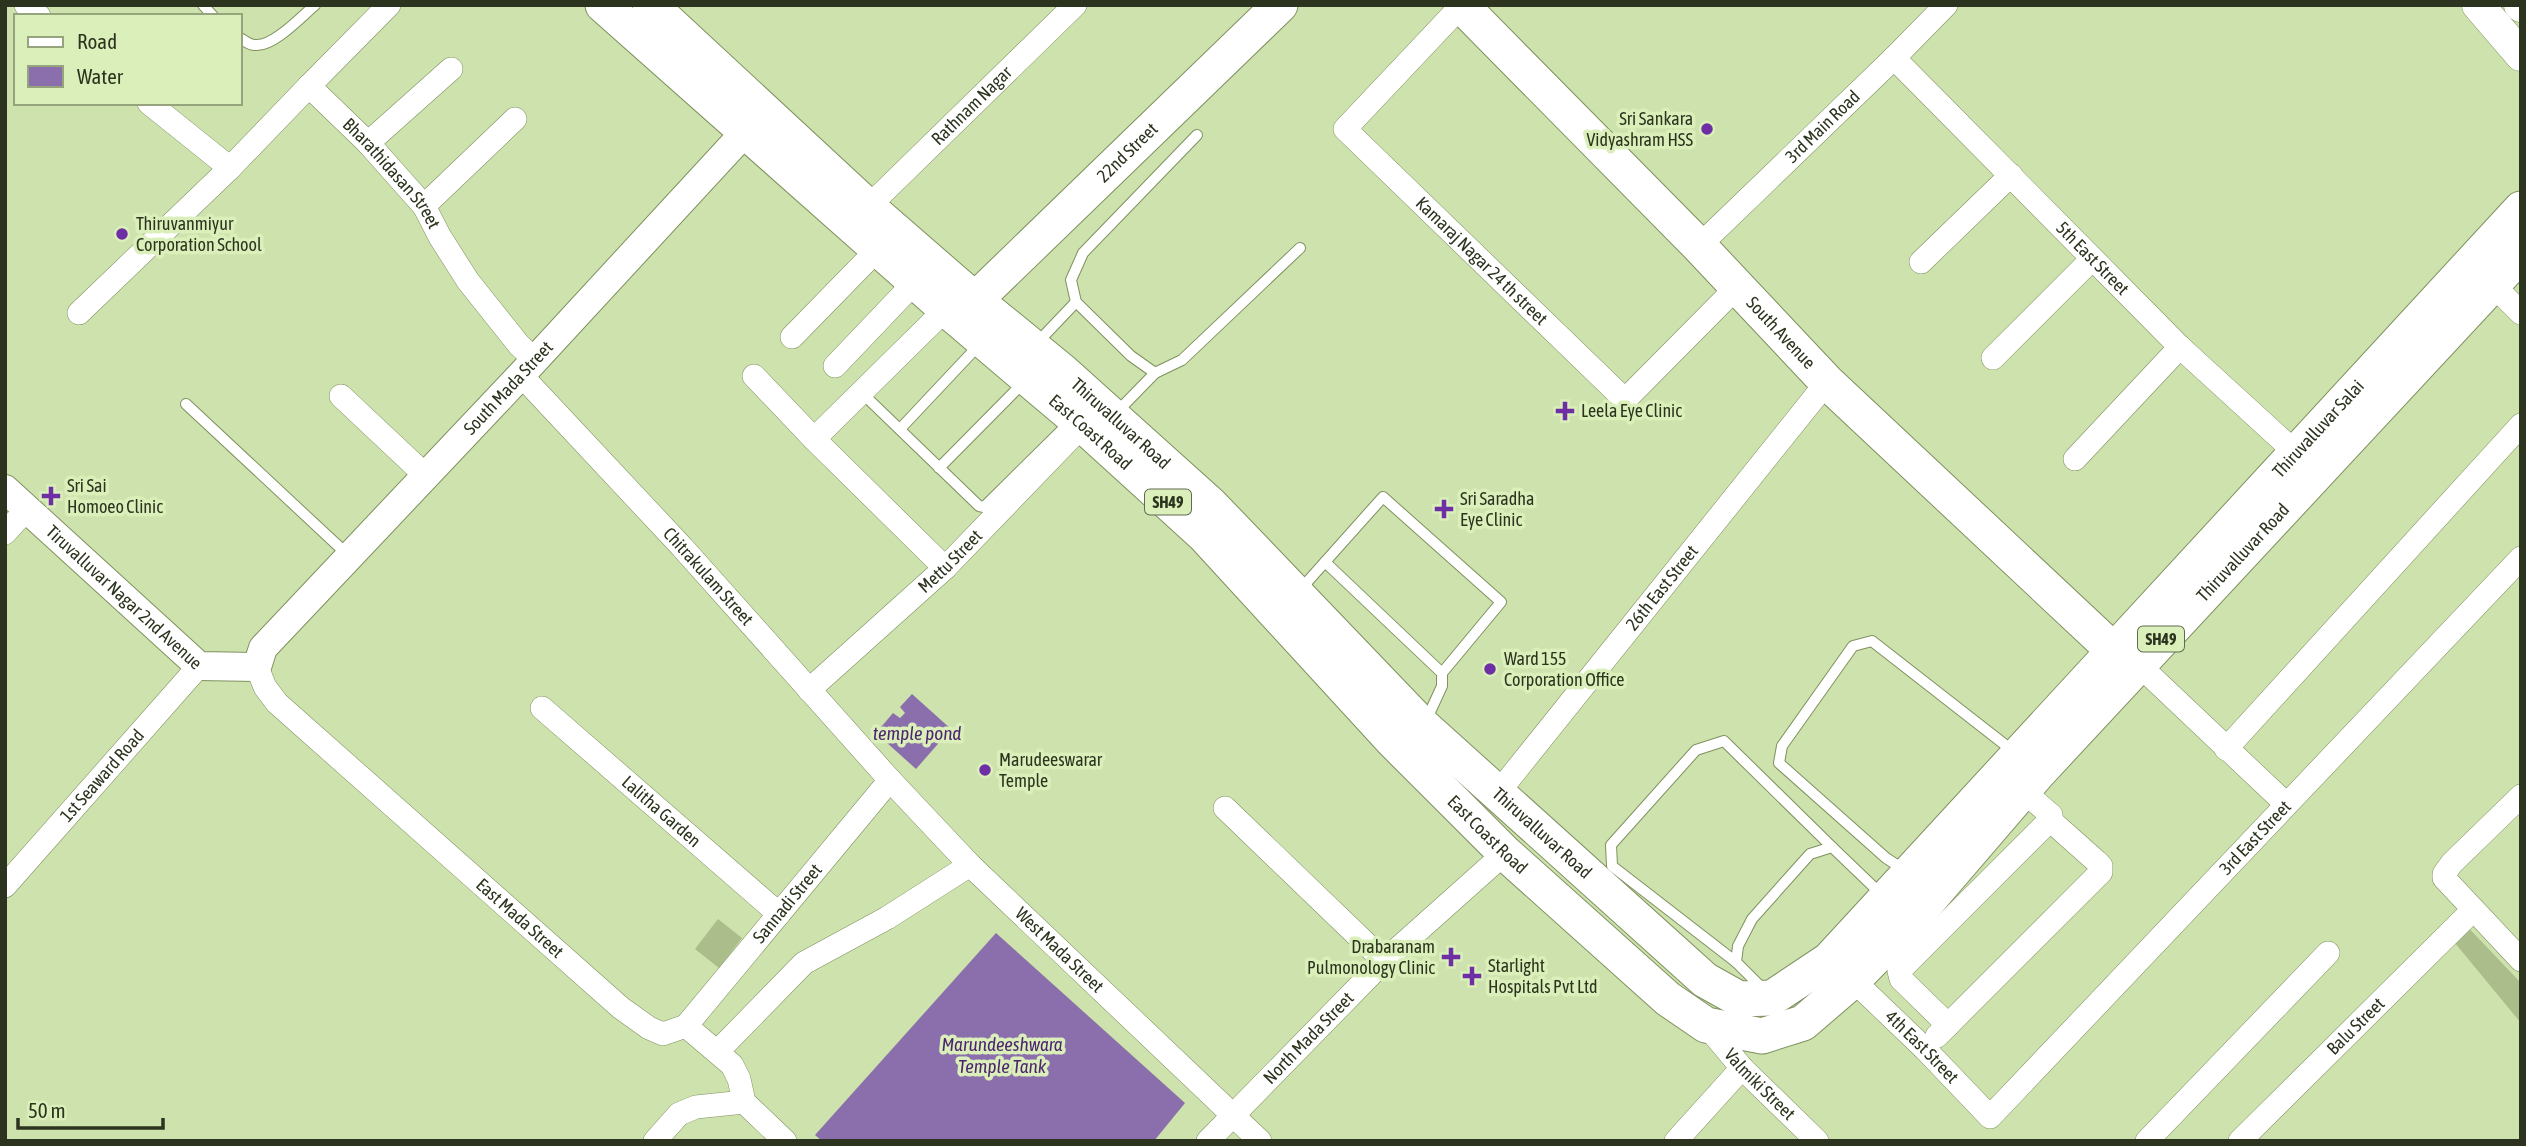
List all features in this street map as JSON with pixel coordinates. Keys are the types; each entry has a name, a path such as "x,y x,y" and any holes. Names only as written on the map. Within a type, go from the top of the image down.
{"main road":[{"name":"East Coast Road","path":"603,5 869,206 960,304 983,340 1041,372 1090,420 1204,535 1393,741 1505,853 1668,999 1706,1025"},
{"name":"East Coast Road","path":"650,5 755,121 878,249 915,282 960,304"},
{"name":"22nd Street","path":"960,304 1280,5"},
{"path":"2478,5 2521,55"},
{"name":"South Avenue","path":"1461,6 1699,246 1827,382 2126,657"},
{"name":"Thiruvalluvar Salai","path":"2126,657 2296,453 2521,209"},
{"name":"Thiruvalluvar Road","path":"1090,420 1211,505 1423,726 1705,980 1739,999 1787,1010 1853,981 1897,911 2126,657 2521,254"},
{"name":"SH49","path":"960,304 1041,372"},
{"name":"Thiruvalluvar Road","path":"1706,1025 1762,1036 1829,960 1897,911 1909,872 2026,769"}],"street":[{"path":"79,313 230,168 389,5"},
{"name":"Rathnam Nagar","path":"869,206 1075,5"},
{"name":"3rd Main Road","path":"1699,246 1946,5"},
{"name":"Kamaraj Nagar 24 th street","path":"1461,6 1345,129 1625,400 1737,287"},
{"name":"5th East Street","path":"1894,58 2180,347 2296,453"},
{"path":"368,143 451,69"},
{"name":"Bharathidasan Street","path":"309,86 368,143 424,206 468,281 519,345 528,367"},
{"path":"151,105 230,168"},
{"path":"424,206 514,119"},
{"name":"South Mada Street","path":"257,667 263,648 755,121"},
{"path":"1921,262 2011,175"},
{"path":"792,337 878,249"},
{"path":"1993,358 2092,259"},
{"path":"835,366 915,282"},
{"path":"2493,285 2521,313"},
{"path":"814,439 960,304"},
{"path":"2075,458 2180,347"},
{"name":"Chitrakulam Street","path":"528,367 682,547 890,780"},
{"path":"754,376 945,568"},
{"name":"26th East Street","path":"1497,794 1827,382"},
{"path":"341,396 425,475"},
{"name":"Mettu Street","path":"809,690 945,568 1090,420"},
{"path":"2226,749 2521,425"},
{"name":"Tiruvalluvar Nagar 2nd Avenue","path":"5,489 199,666 257,667"},
{"path":"5,533 27,509"},
{"name":"3rd East Street","path":"1990,1117 2521,558"},
{"path":"2126,657 2286,804"},
{"name":"1st Seaward Road","path":"5,886 199,666"},
{"name":"East Mada Street","path":"257,667 265,687 277,703 621,1008 649,1028 663,1034 686,1026"},
{"name":"Lalitha Garden","path":"542,708 779,914"},
{"path":"1948,1025 1902,979 1899,975 1900,968 2050,820 2051,815 2026,769"},
{"name":"Sannadi Street","path":"686,1026 890,780"},
{"name":"West Mada Street","path":"890,780 970,865 1260,1141"},
{"path":"2521,796 2444,874 2444,878 2472,911 2521,960"},
{"path":"1224,808 1384,961"},
{"path":"1925,1049 2101,872 2101,866 2050,820"},
{"name":"North Mada Street","path":"1208,1141 1384,961 1505,853"},
{"path":"718,1051 804,963 887,918 970,865"},
{"name":"Balu Street","path":"2240,1141 2472,911"},
{"path":"2147,1141 2328,953"},
{"name":"4th East Street","path":"1853,981 1925,1049 1990,1117"},
{"name":"Valmiki Street","path":"1706,1025 1742,1068 1817,1141"},
{"path":"686,1026 732,1065 739,1079 744,1102 785,1141"},
{"path":"1676,1141 1742,1068"},
{"path":"655,1141 679,1114 696,1107 744,1102"}],"lane":[{"path":"242,39 252,45 262,45 276,38 315,5"},
{"path":"1155,373 1131,356 1076,302 1071,280 1083,253 1197,135"},
{"path":"862,393 984,508 1090,420 1155,373 1182,360 1300,248"},
{"path":"939,468 1041,372 1076,302"},
{"path":"900,429 983,340"},
{"path":"186,404 349,556"},
{"path":"1299,598 1308,581 1383,497 1501,602 1443,673 1442,686 1423,726"},
{"path":"1325,562 1443,673"},
{"path":"1909,872 1886,858 1779,763 1782,746 1853,646 1872,641 2026,769"},
{"path":"1787,1010 1737,962 1612,866 1611,845 1696,750 1724,741 1897,911"},
{"path":"1737,962 1738,946 1752,919 1810,854 1832,847"}],"green space":[{"path":"718,919 742,938 719,968 695,949"},
{"path":"2462,921 2521,983 2521,1023 2450,937"}],"water":[{"name":"temple pond","path":"912,694 951,729 916,769 876,733 893,713 900,718 905,713 900,707"},
{"name":"Marundeeshwara Temple Tank","path":"996,933 1185,1103 1154,1141 822,1141 815,1135"}],"place":[{"name":"Sri Sankara Vidyashram HSS","path":"1707,129"},
{"name":"Thiruvanmiyur Corporation School","path":"122,234"},
{"name":"Leela Eye Clinic","path":"1565,411"},
{"name":"Sri Sai Homoeo Clinic","path":"51,496"},
{"name":"Sri Saradha Eye Clinic","path":"1444,509"},
{"name":"Ward 155 Corporation Office","path":"1490,669"},
{"name":"Marudeeswarar Temple","path":"985,770"},
{"name":"Drabaranam Pulmonology Clinic","path":"1451,957"},
{"name":"Starlight Hospitals Pvt Ltd","path":"1472,976"}]}
